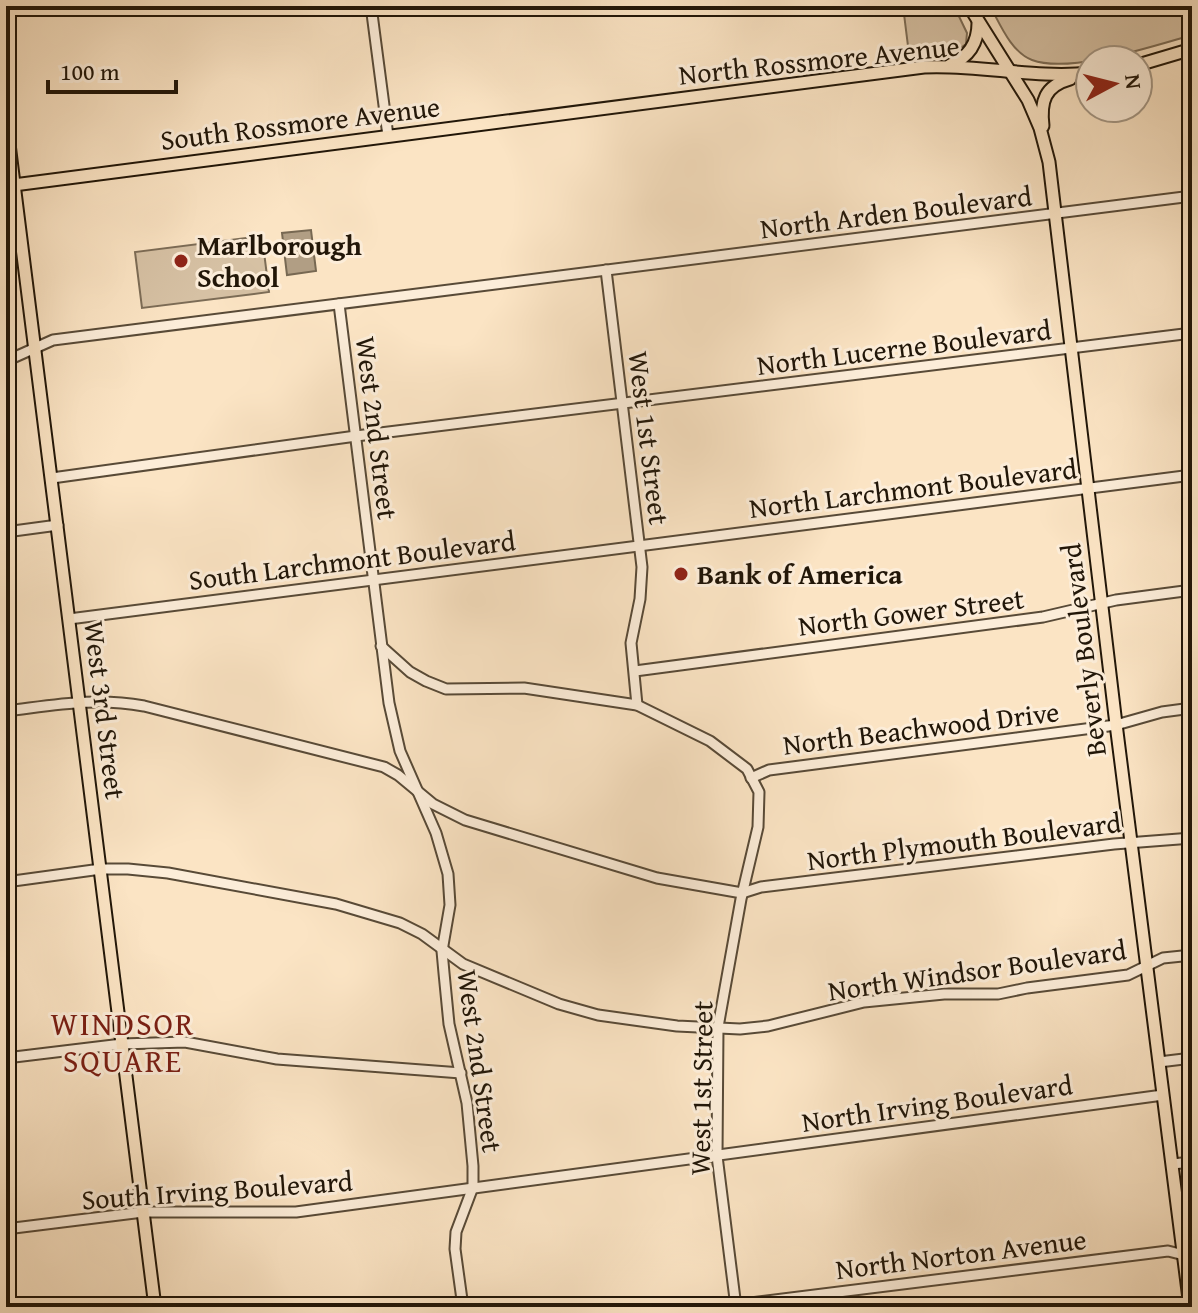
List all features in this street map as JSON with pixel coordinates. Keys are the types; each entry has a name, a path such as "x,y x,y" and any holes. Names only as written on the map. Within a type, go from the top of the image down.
{"main road":[{"name":"Beverly Boulevard","path":"969,6 1034,114 1049,162 1146,966 1172,1164 1188,1256 1190,1307"},
{"path":"948,66 972,50 978,22"},
{"path":"1154,60 1192,49"},
{"name":"North Rossmore Avenue","path":"600,108 948,66 1049,76 1074,74"},
{"path":"1049,162 1042,113 1044,96 1056,84 1074,78"},
{"name":"South Rossmore Avenue","path":"10,185 600,108"},
{"name":"West 3rd Street","path":"6,120 10,185 52,478 155,1307"}],"street":[{"path":"6,10 40,6"},
{"path":"371,6 388,136"},
{"name":"North Arden Boulevard","path":"6,361 53,340 1192,196"},
{"name":"West 1st Street","path":"606,270 640,545 642,577 631,643 637,705"},
{"name":"West 2nd Street","path":"339,304 389,703 400,751 436,833 448,874 450,905 442,951 449,1024 471,1134 473,1187 456,1232 455,1249 463,1307"},
{"name":"North Lucerne Boulevard","path":"52,478 356,436 1192,333"},
{"name":"North Larchmont Boulevard","path":"640,545 1192,475"},
{"path":"6,532 58,525"},
{"name":"South Larchmont Boulevard","path":"69,619 640,545"},
{"name":"North Gower Street","path":"635,671 1043,617 1101,603 1192,590"},
{"path":"381,646 410,672 446,689 524,688 637,705 710,741 735,758 747,769 751,778"},
{"path":"6,711 112,700 144,706 384,767 450,814 478,824 657,878 742,893"},
{"name":"North Beachwood Drive","path":"751,778 769,770 1116,725 1162,712 1192,708"},
{"name":"West 1st Street","path":"735,1306 717,1156 718,1027 742,893 758,827 759,792 751,778"},
{"name":"North Plymouth Boulevard","path":"742,893 761,887 1131,842 1192,838"},
{"name":"North Windsor Boulevard","path":"6,882 101,869 168,873 336,904 400,923 422,934 463,964 559,1004 638,1022 718,1027 768,1026 876,1001 944,994 998,994 1128,975 1163,958 1192,955"},
{"path":"6,1058 122,1044 185,1042 277,1059 461,1073"},
{"path":"1159,1062 1192,1058"},
{"name":"North Irving Boulevard","path":"717,1156 1163,1095"},
{"name":"South Irving Boulevard","path":"6,1229 143,1212 296,1212 717,1156"},
{"path":"1172,1164 1192,1162"},
{"name":"North Norton Avenue","path":"718,1307 1168,1251 1188,1256"}],"shaded area":[{"path":"903,6 954,6 967,33 966,44 909,54"},
{"path":"990,6 1192,6 1192,35 1154,45 1074,44 1074,63 1032,60 1018,51"},
{"path":"311,230 316,271 287,275 282,233"},
{"path":"262,236 269,292 142,308 135,252"}],"place":[{"name":"Marlborough School","path":"181,261"},
{"name":"Bank of America","path":"681,574"}],"district":[{"name":"WINDSOR SQUARE","path":"123,1042"}]}
